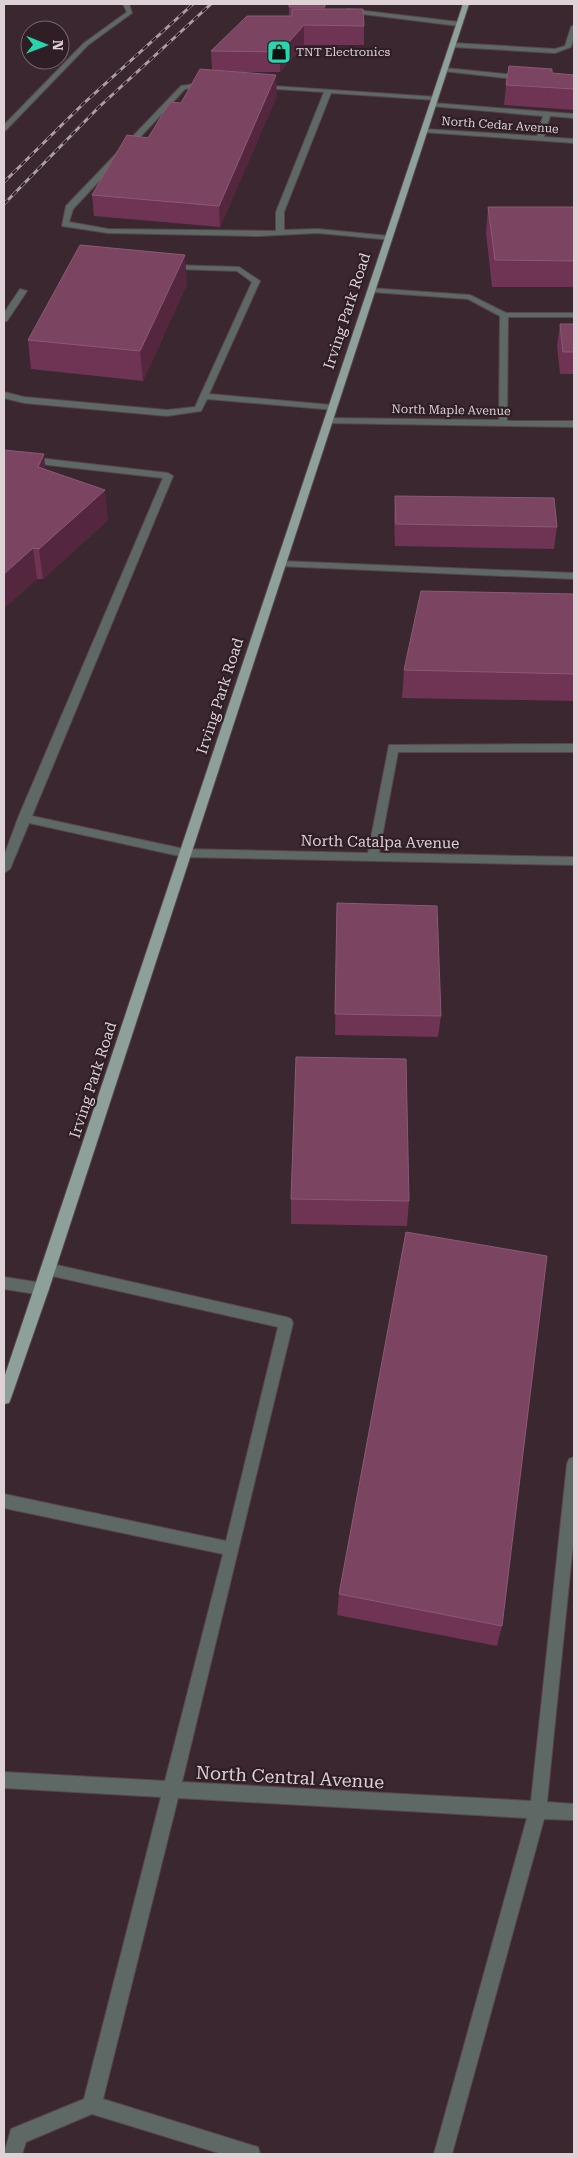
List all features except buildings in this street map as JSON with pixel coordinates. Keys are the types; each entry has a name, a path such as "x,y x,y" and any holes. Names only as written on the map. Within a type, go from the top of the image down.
{"main road":[{"name":"Irving Park Road","path":"4,1398 42,1289 184,853 466,4"}],"street":[{"path":"4,129 86,44 130,12 126,4"},
{"path":"346,11 459,24"},
{"path":"453,44 555,51 568,47 574,27"},
{"path":"444,70 528,78"},
{"path":"218,83 183,87 69,208 65,224 108,231 259,234 318,230 389,238"},
{"path":"247,85 434,101 574,116"},
{"path":"280,233 280,212 328,91"},
{"path":"540,139 547,114"},
{"name":"North Cedar Avenue","path":"424,131 574,142"},
{"path":"4,395 24,400 167,413 198,409 256,281 239,268 175,267"},
{"path":"372,290 470,297 504,315 574,315"},
{"path":"4,319 23,291"},
{"path":"503,423 504,315"},
{"path":"204,396 332,408"},
{"name":"North Maple Avenue","path":"328,421 574,424"},
{"path":"4,457 168,476 4,869"},
{"path":"281,564 574,576"},
{"path":"373,857 393,748 574,748"},
{"name":"North Catalpa Avenue","path":"24,818 184,853 574,861"},
{"path":"48,1269 286,1322 232,1549 92,2105"},
{"path":"4,1283 42,1289"},
{"path":"443,2154 538,1810 574,1464"},
{"path":"4,1501 232,1549"},
{"name":"North Central Avenue","path":"4,1780 574,1812"},
{"path":"13,2154 18,2136 92,2105 251,2154"}],"railway":[{"path":"4,182 83,104 193,4"},
{"path":"4,204 99,107 211,4"}],"place":[{"name":"TNT Electronics","path":"279,52"}]}
